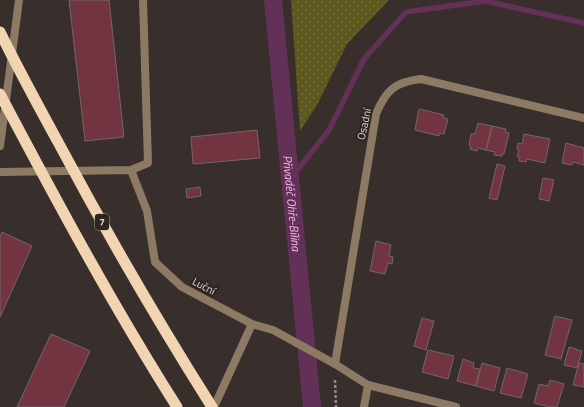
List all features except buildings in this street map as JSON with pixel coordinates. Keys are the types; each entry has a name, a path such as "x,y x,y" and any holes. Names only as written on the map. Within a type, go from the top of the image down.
{"highway":[{"name":"7","path":"0,32 85,192 165,332 213,407"},
{"path":"0,94 61,208 141,350 177,407"}],"street":[{"path":"0,146 19,0"},
{"path":"0,172 131,170 148,163 143,0"},
{"name":"Osadní","path":"335,364 376,114 382,98 397,85 408,81 421,79 584,118"},
{"name":"Luční","path":"131,170 147,211 155,262 182,287 252,324 273,330 335,364 368,385 456,407"},
{"path":"213,407 252,324"},
{"path":"364,407 368,385"}],"path":[{"path":"335,364 336,407"}],"shaded area":[{"path":"291,0 389,0 347,44 317,105 300,131"}],"waterway":[{"name":"Přivaděč Ohře-Bílina","path":"273,0 312,407"},
{"path":"291,178 329,130 364,59 406,12 485,1 584,23"}]}
